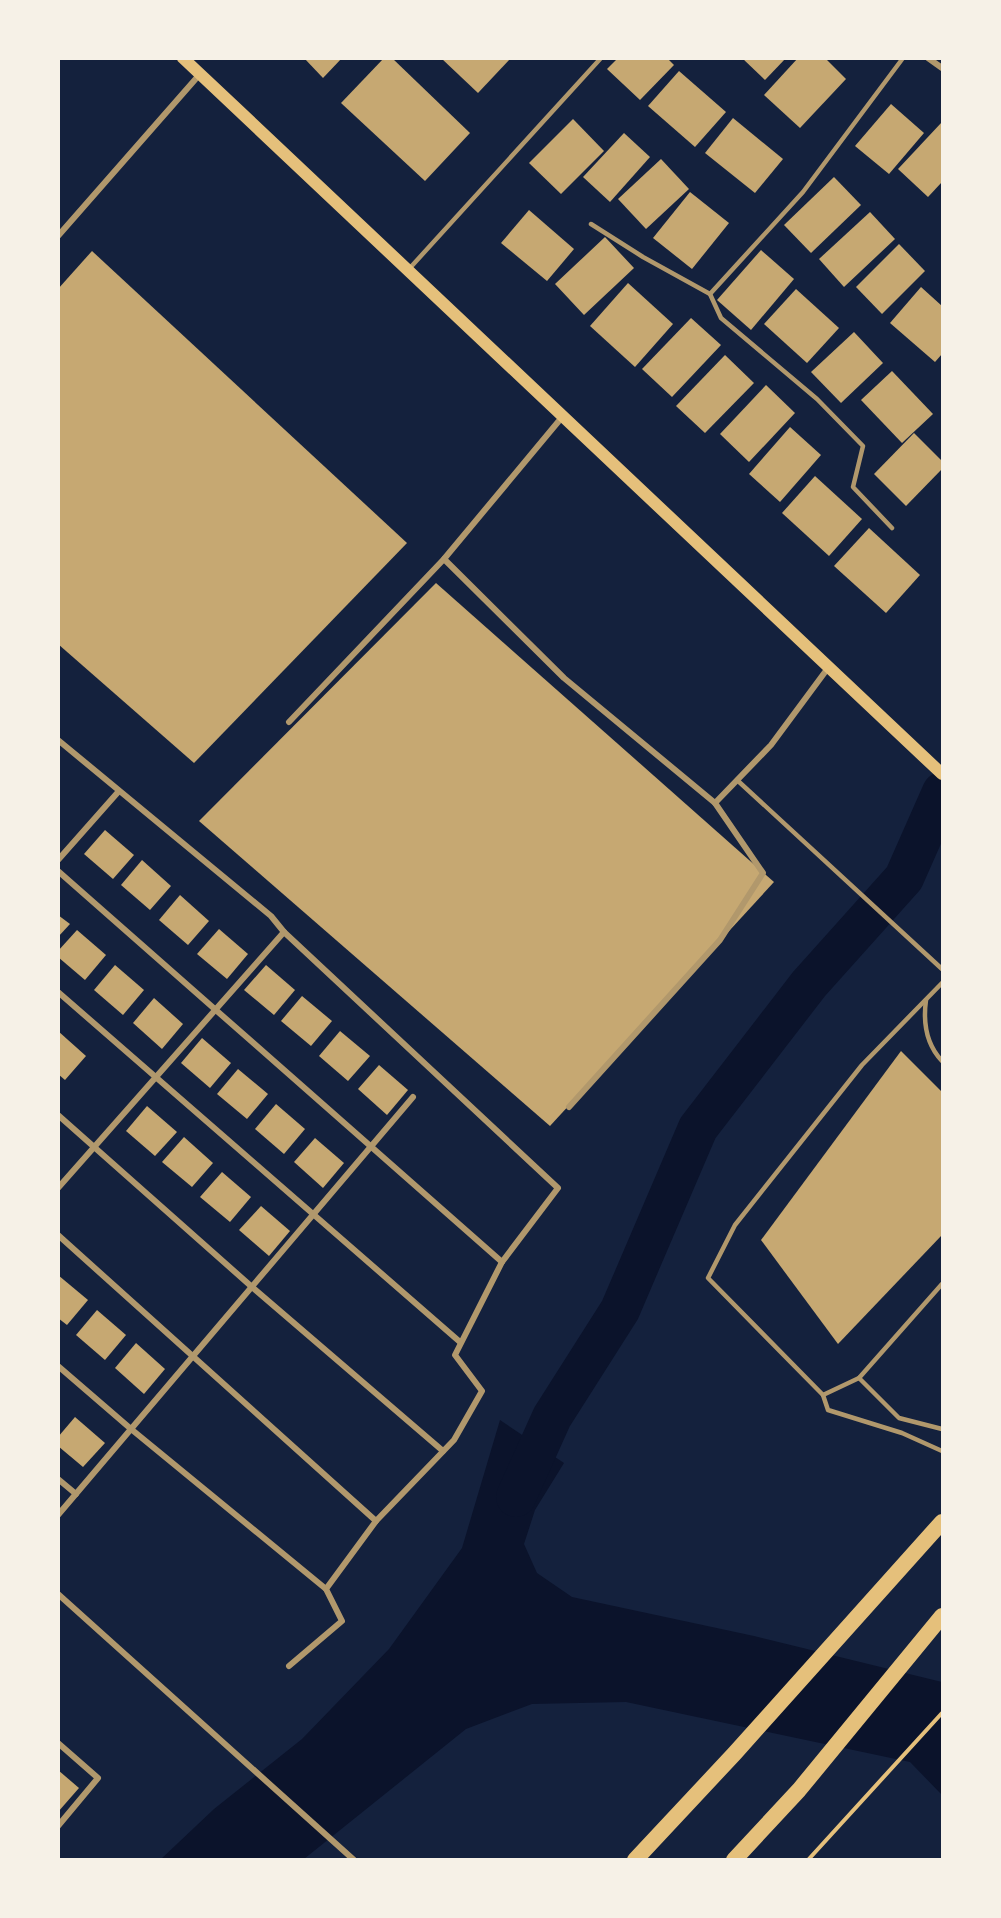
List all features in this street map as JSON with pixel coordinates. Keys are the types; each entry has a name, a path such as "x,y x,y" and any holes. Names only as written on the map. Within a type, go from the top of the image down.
{"highway":[{"path":"635,1860 735,1753 942,1522"},
{"path":"734,1860 799,1790 942,1616"}],"main road":[{"path":"183,58 942,774"}],"street":[{"path":"928,58 942,68"},
{"path":"58,236 200,74"},
{"path":"290,722 444,559 563,415"},
{"path":"444,559 564,678 715,802 763,873 720,940 569,1107"},
{"path":"715,802 771,745 828,668"},
{"path":"58,740 271,916 284,932 558,1188 502,1262 460,1342 455,1355 482,1391 454,1440 376,1521 326,1589"},
{"path":"58,860 119,791"},
{"path":"58,871 502,1262"},
{"path":"58,1188 284,932"},
{"path":"58,993 460,1342"},
{"path":"58,1515 413,1097"},
{"path":"58,1115 252,1287 443,1451"},
{"path":"58,1235 376,1521"},
{"path":"58,1366 326,1589 342,1622 289,1666"},
{"path":"58,1479 76,1494"},
{"path":"58,1594 354,1860"},
{"path":"58,1743 98,1778 58,1826"}],"lane":[{"path":"409,269 601,58"},
{"path":"711,294 803,192 903,58"},
{"path":"591,224 643,257 711,294 721,318 817,399 863,446 853,487 892,528"},
{"path":"737,780 942,969"},
{"path":"942,983 862,1065 735,1225 708,1278 823,1395 828,1410 902,1433 942,1451"},
{"path":"926,1000 923,1024 942,1061"},
{"path":"823,1395 859,1378 942,1284"},
{"path":"859,1378 899,1418 942,1429"}],"path":[{"path":"808,1860 942,1713"}],"water":[{"path":"500,1420 564,1463 535,1510 524,1544 537,1573 572,1597 754,1636 942,1682 942,1795 910,1762 626,1702 532,1704 466,1729 304,1859 160,1860 214,1809 302,1739 389,1649 462,1548"}],"building":[{"path":"304,58 342,58 323,78"},
{"path":"384,58 392,58 470,133 425,181 341,103"},
{"path":"441,58 511,58 478,93"},
{"path":"618,58 667,58 674,65 640,100 607,69"},
{"path":"742,58 786,58 765,80"},
{"path":"798,58 825,58 846,79 800,128 764,95"},
{"path":"679,71 726,112 695,147 648,106"},
{"path":"891,104 924,133 889,174 855,146"},
{"path":"733,118 783,159 755,193 705,153"},
{"path":"573,119 604,151 561,194 529,163"},
{"path":"942,122 942,182 928,197 898,169"},
{"path":"624,133 650,157 610,202 583,177"},
{"path":"661,159 689,189 646,229 618,199"},
{"path":"834,177 861,205 811,253 784,225"},
{"path":"690,192 729,223 692,269 653,238"},
{"path":"529,210 574,249 547,281 501,243"},
{"path":"870,212 895,239 844,287 819,259"},
{"path":"605,237 634,268 584,315 555,284"},
{"path":"899,244 925,271 882,314 856,287"},
{"path":"761,250 794,279 751,330 717,300"},
{"path":"92,251 407,543 194,763 58,644 58,289"},
{"path":"628,283 673,324 635,367 590,326"},
{"path":"921,287 942,306 942,354 935,362 890,323"},
{"path":"796,289 839,328 807,363 764,324"},
{"path":"691,318 721,345 672,397 642,369"},
{"path":"854,332 883,363 841,403 811,372"},
{"path":"725,355 754,383 705,433 676,406"},
{"path":"892,371 933,414 902,443 861,400"},
{"path":"766,385 795,413 749,462 720,434"},
{"path":"790,427 821,455 780,502 749,474"},
{"path":"914,433 942,461 942,469 906,506 874,474"},
{"path":"815,476 862,519 829,556 782,513"},
{"path":"869,528 920,575 886,613 834,566"},
{"path":"436,583 774,882 550,1126 199,821"},
{"path":"105,830 134,855 113,879 84,854"},
{"path":"142,860 171,886 150,910 121,885"},
{"path":"180,895 209,921 188,945 159,920"},
{"path":"58,915 70,924 58,937"},
{"path":"219,929 248,954 227,979 197,954"},
{"path":"77,930 106,955 85,980 58,957 58,951"},
{"path":"115,965 144,990 123,1015 94,990"},
{"path":"266,965 295,990 274,1015 244,990"},
{"path":"302,996 332,1021 311,1046 281,1021"},
{"path":"154,998 183,1024 162,1049 133,1023"},
{"path":"58,1031 86,1056 65,1080 58,1074"},
{"path":"340,1031 370,1056 348,1081 319,1056"},
{"path":"202,1038 231,1063 210,1088 181,1063"},
{"path":"901,1051 942,1092 942,1235 838,1344 761,1240"},
{"path":"379,1065 408,1090 387,1115 358,1089"},
{"path":"238,1069 268,1094 247,1119 217,1094"},
{"path":"276,1104 305,1129 284,1154 255,1129"},
{"path":"147,1106 177,1132 155,1156 126,1131"},
{"path":"184,1137 213,1163 192,1187 162,1162"},
{"path":"315,1138 344,1163 323,1188 294,1162"},
{"path":"222,1172 251,1197 230,1222 200,1197"},
{"path":"261,1206 290,1231 269,1256 239,1230"},
{"path":"58,1275 88,1300 67,1325 58,1318"},
{"path":"97,1310 126,1335 105,1360 76,1335"},
{"path":"136,1343 165,1369 144,1394 115,1368"},
{"path":"75,1417 105,1443 83,1467 58,1446 58,1437"},
{"path":"58,1770 79,1788 58,1812"}],"waterway":[{"path":"516,1497 552,1417 620,1310 698,1128 809,984 904,878 942,792"}]}
